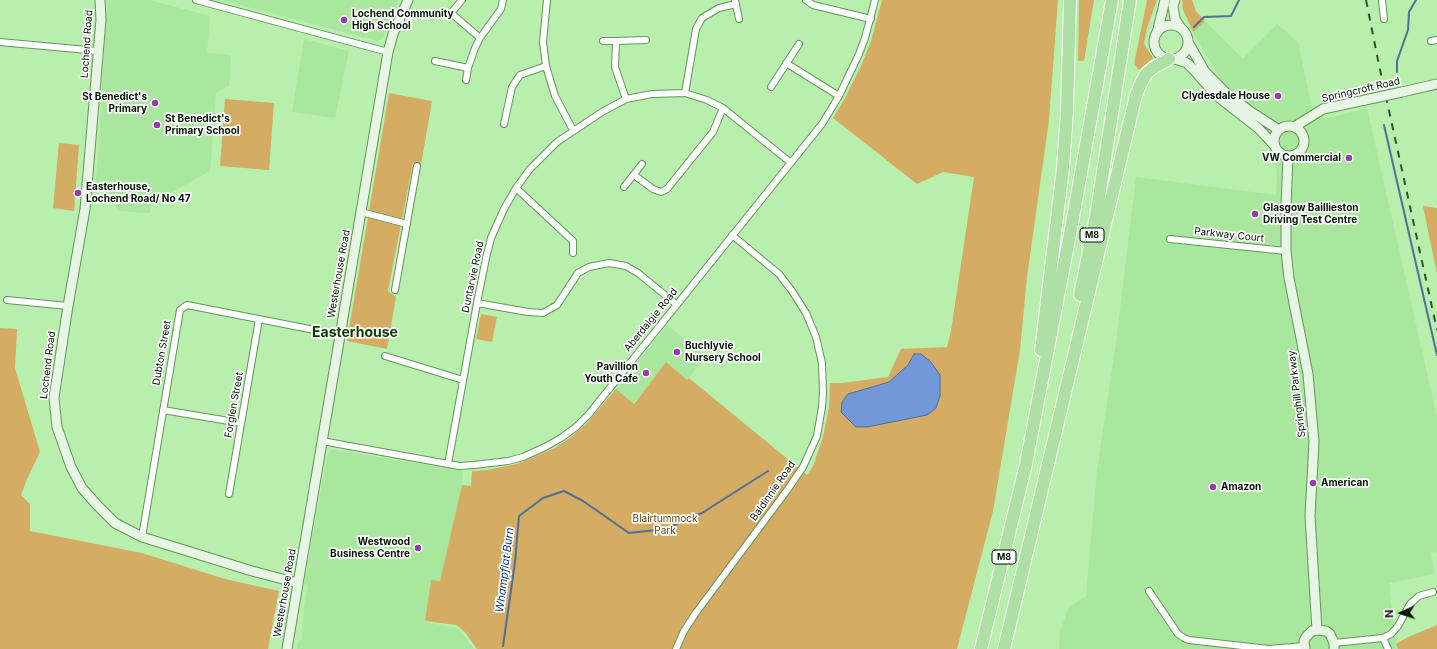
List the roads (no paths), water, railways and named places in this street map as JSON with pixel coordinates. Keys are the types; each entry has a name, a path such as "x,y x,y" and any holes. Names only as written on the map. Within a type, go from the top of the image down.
{"highway":[{"path":"1026,464 1063,168 1067,111 1070,0"},
{"name":"M8","path":"981,649 1026,464 1071,229 1112,0"},
{"name":"M8","path":"1046,469 1096,216 1130,0"},
{"name":"M8","path":"1004,649 1136,95 1147,73 1153,68 1172,59"}],"street":[{"name":"Lochend Road","path":"100,0 101,20 85,209 54,398 57,427 71,467 82,488 115,523 142,537 252,571 298,583"},
{"path":"196,0 388,52"},
{"name":"Westerhouse Road","path":"287,649 388,52 393,34 408,0"},
{"path":"462,0 451,13 480,38"},
{"path":"466,80 468,68 475,48 480,38 502,9 504,0"},
{"path":"547,0 543,42 546,66 555,96 574,130"},
{"path":"806,0 813,5 871,19"},
{"name":"Aberdalgie Road","path":"322,441 459,466 508,461 545,447 576,427 589,414 822,124 839,96 859,54 871,19 875,0"},
{"path":"1165,0 1155,39 1156,50 1159,54 1187,63 1217,96 1258,128 1280,153 1288,156 1297,154 1301,151 1304,142 1301,133 1294,127 1286,126 1279,130 1274,138 1275,146"},
{"path":"1172,59 1185,53 1188,42 1188,37 1175,19 1175,0"},
{"path":"1382,0 1384,19"},
{"path":"685,93 696,29 702,18 719,8 735,2 739,19"},
{"path":"1157,33 1160,29 1170,25 1181,28"},
{"path":"603,41 646,40"},
{"path":"616,41 615,67 626,99"},
{"path":"0,42 98,51"},
{"path":"1188,42 1205,72 1221,88 1251,112 1279,130"},
{"path":"771,87 799,44"},
{"path":"434,61 468,68"},
{"path":"786,63 839,96"},
{"path":"504,124 512,87 520,75 546,66"},
{"name":"Springcroft Road","path":"1294,127 1324,109 1437,84"},
{"name":"Duntarvie Road","path":"448,464 477,304 491,238 504,209 516,188 536,164 558,142 602,112 626,99 652,94 685,93 707,100 723,108 791,163"},
{"path":"634,175 653,189 661,192 667,190 713,132 723,108"},
{"name":"Springhill Parkway","path":"1288,156 1286,251 1289,278 1298,317 1308,374 1314,442 1310,516 1317,630"},
{"path":"624,187 642,164"},
{"path":"395,290 417,166"},
{"path":"516,188 573,241 573,253"},
{"path":"361,212 407,224"},
{"name":"Baldinnie Road","path":"676,649 684,631 695,614 803,467 817,436 822,407 822,363 816,337 806,313 779,274 732,235"},
{"name":"Parkway Court","path":"1170,239 1286,251"},
{"path":"477,304 544,313 557,305 578,273 589,267 609,263 626,266 632,269 676,304"},
{"path":"6,300 68,306"},
{"name":"Dubton Street","path":"142,537 180,310 187,305 340,335"},
{"name":"Forglen Street","path":"229,494 259,319"},
{"path":"385,356 463,380"},
{"path":"163,410 241,422"},
{"path":"1149,591 1178,634 1184,638 1270,648 1304,647 1306,637 1309,633 1317,630 1326,631 1333,638 1334,646 1383,638 1391,634 1398,626 1410,604 1419,596 1433,592"},
{"path":"1383,638 1388,649"}],"water":[{"path":"914,354 921,354 931,362 940,375 940,396 936,408 927,415 867,427 856,427 841,412 842,402 848,394 889,382 908,365"}],"waterway":[{"name":"Whampflat Burn","path":"1194,27 1204,17 1231,16 1239,0"},
{"path":"1397,72 1397,61 1408,30 1409,12 1416,0"},
{"path":"1384,125 1437,355"},
{"name":"Whampflat Burn","path":"503,646 515,562 519,516 543,498 564,491 583,501 629,533 665,529 702,513 768,471"}],"railway":[{"path":"1366,0 1437,330"}],"place":[{"name":"Lochend Community High School","path":"344,20"},
{"name":"Clydesdale House","path":"1278,96"},
{"name":"St Benedict's Primary","path":"155,103"},
{"name":"St Benedict's Primary School","path":"157,125"},
{"name":"VW Commercial","path":"1349,158"},
{"name":"Easterhouse, Lochend Road/ No 47","path":"78,193"},
{"name":"Glasgow Baillieston Driving Test Centre","path":"1255,214"},
{"name":"Buchlyvie Nursery School","path":"677,352"},
{"name":"Pavillion Youth Cafe","path":"646,373"},
{"name":"American","path":"1313,483"},
{"name":"Amazon","path":"1213,487"},
{"name":"Westwood Business Centre","path":"418,548"}],"district":[{"name":"Easterhouse","path":"355,333"}],"park label":[{"name":"Blairtummock Park","path":"665,524"}]}
